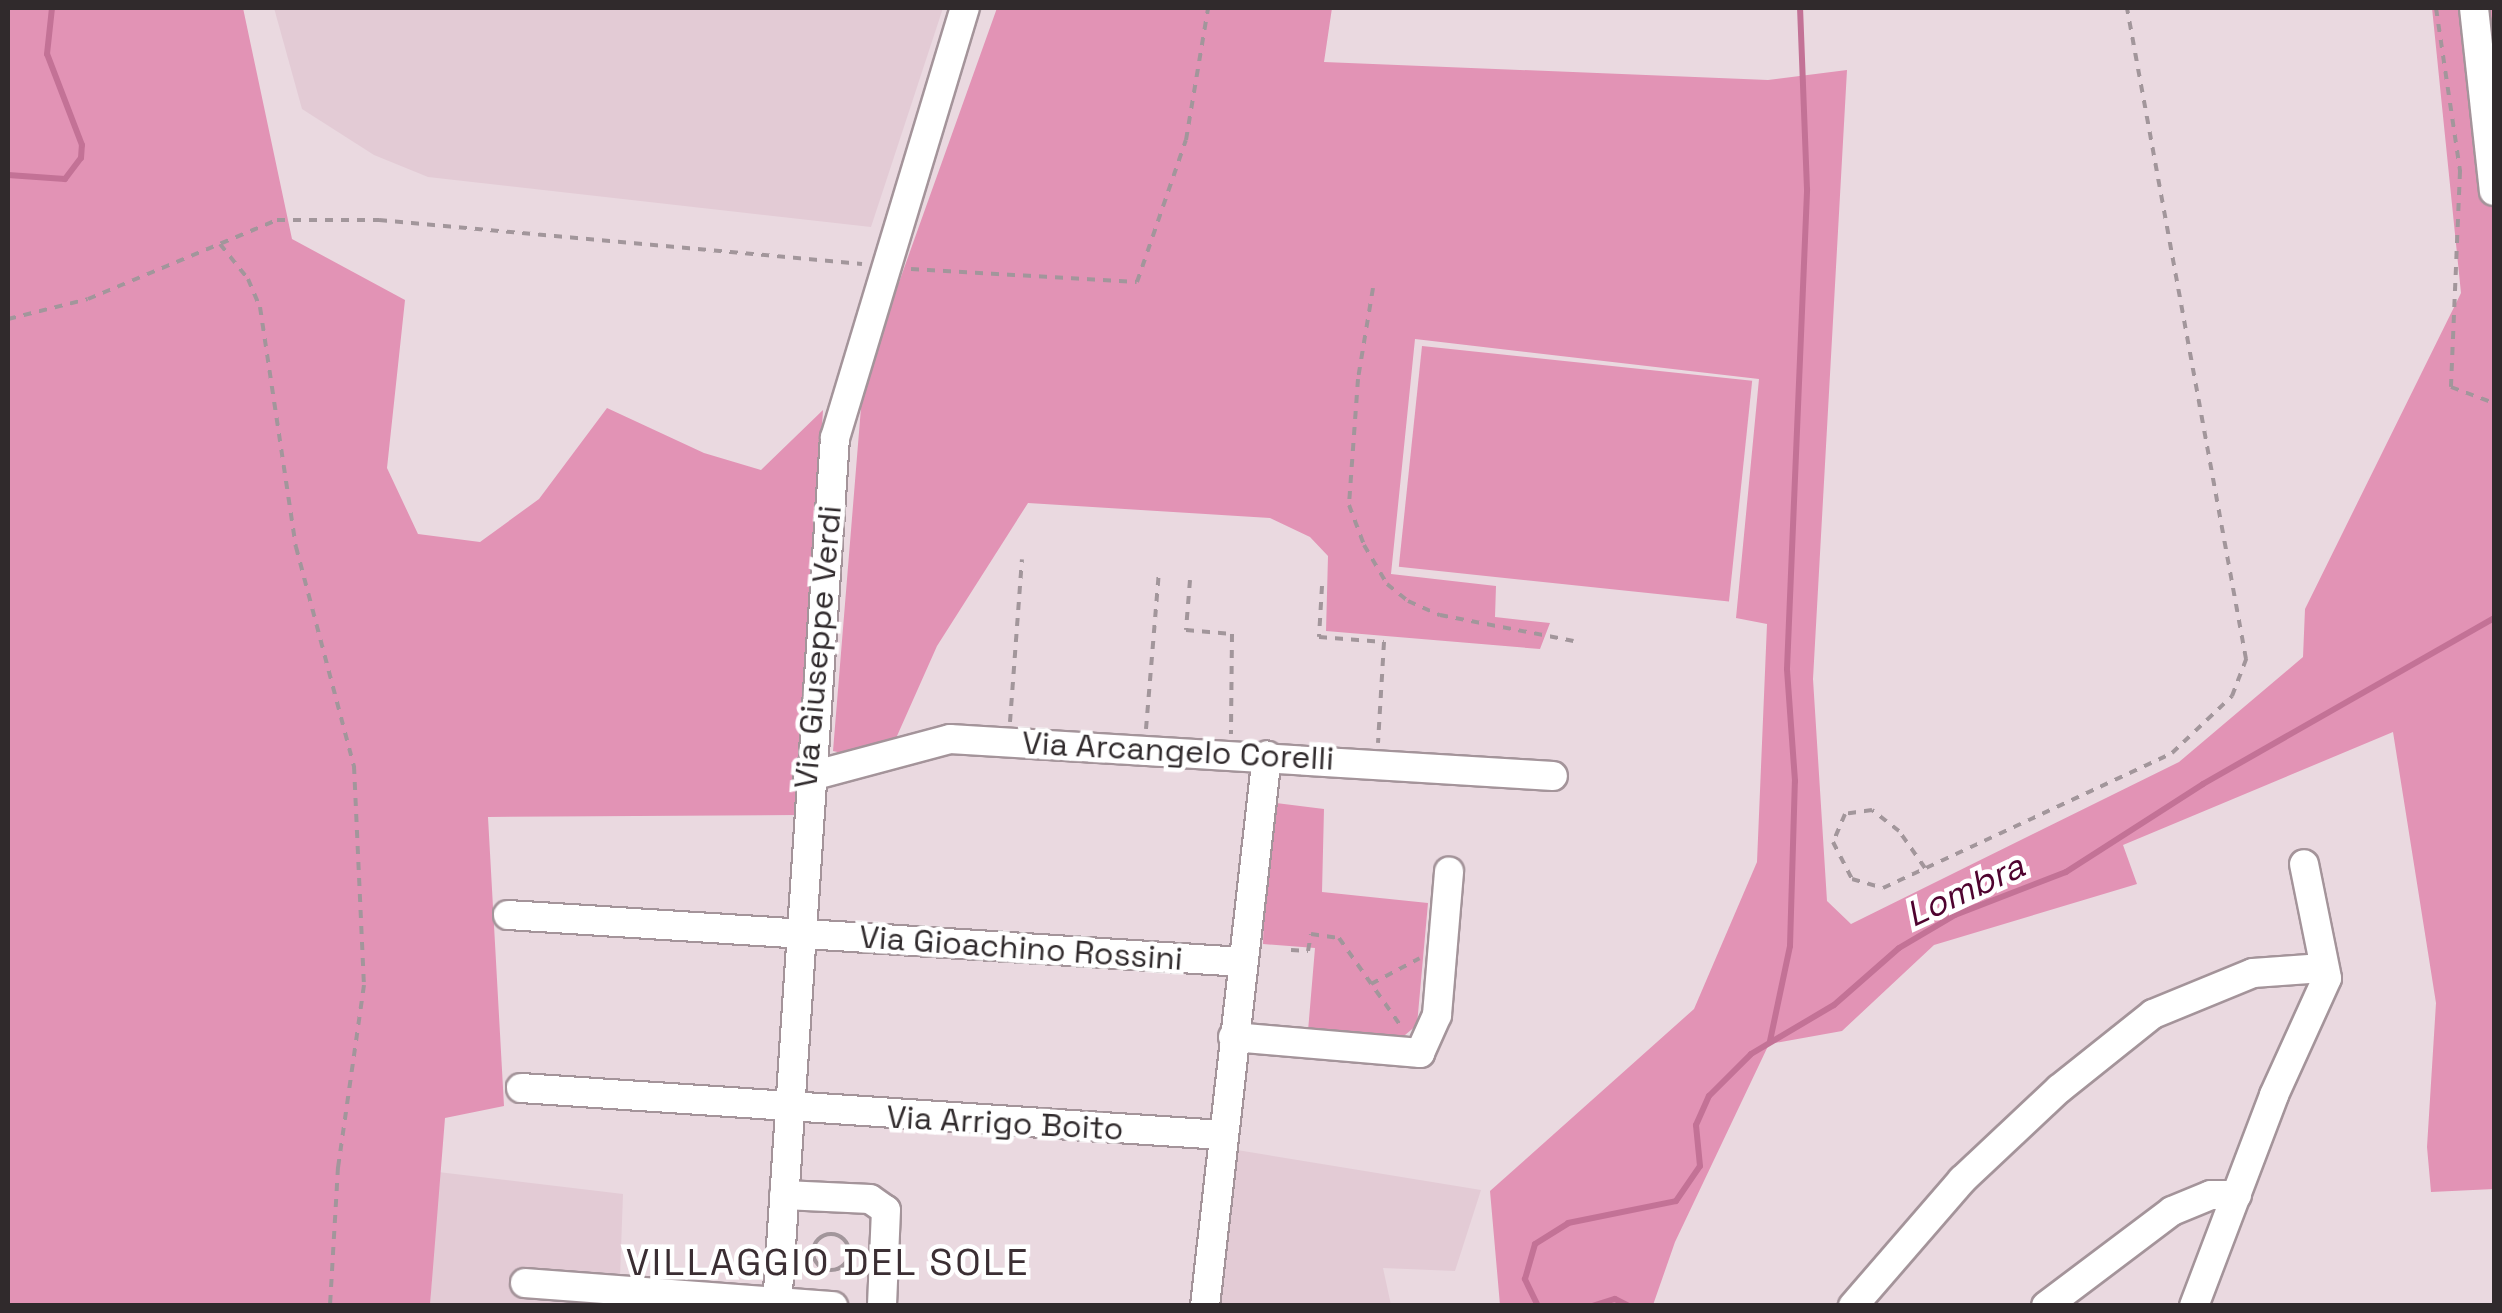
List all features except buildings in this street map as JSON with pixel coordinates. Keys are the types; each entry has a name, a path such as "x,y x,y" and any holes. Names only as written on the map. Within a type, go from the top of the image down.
{"street":[{"name":"Via Giuseppe Verdi","path":"777,1304 808,777 835,438 843,394 888,267 965,8"},
{"path":"2474,8 2494,191"},
{"name":"Via Arcangelo Corelli","path":"808,777 950,739 1267,754 1553,776"},
{"path":"1205,1306 1220,1135 1267,754"},
{"path":"2194,1306 2327,978 2304,864"},
{"path":"1232,1037 1420,1054 1437,1015 1449,871"},
{"name":"Via Gioachino Rossini","path":"508,914 1243,962"},
{"path":"1853,1306 1962,1180 2060,1089 2154,1014 2253,973 2323,968"},
{"name":"Via Arrigo Boito","path":"521,1088 789,1110 1220,1135"},
{"path":"784,1195 870,1199 886,1210 889,1232 882,1306"},
{"path":"2046,1306 2172,1211 2211,1195 2237,1195"},
{"path":"525,1284 623,1295 833,1306"}],"path":[{"path":"8,319 88,299 276,220 326,218 786,253 888,267 1137,282 1186,140 1208,8"},
{"path":"1925,868 1899,832 1872,810 1845,814 1833,842 1852,879 1882,888 1925,868 2172,753 2232,696 2246,658 2127,8"},
{"path":"2436,8 2460,171 2452,387 2494,404"},
{"path":"220,244 248,279 260,307 296,547 354,766 364,985 338,1167 330,1306"},
{"path":"1373,288 1358,380 1349,504 1364,545 1387,584 1408,600 1440,615 1574,641"},
{"path":"1008,742 1022,558"},
{"path":"1144,748 1158,570"},
{"path":"1190,580 1186,630 1232,634 1230,753"},
{"path":"1322,586 1319,637 1384,642 1377,763"},
{"path":"1291,950 1308,952 1311,934 1340,938 1420,1054"},
{"path":"1372,984 1443,946"},
{"path":"835,1235 849,1254 842,1266 828,1270 814,1251 820,1238 835,1235"}],"shaded area":[{"path":"8,8 243,8 292,239 405,300 387,468 418,534 480,542 539,499 607,408 704,453 761,470 823,410 797,815 488,817 504,1106 445,1118 430,1305 8,1306"},
{"path":"274,8 943,8 871,227 428,177 374,155 302,109"},
{"path":"997,8 1332,8 1324,62 1768,80 1847,70 1813,679 1827,901 1851,924 2179,762 2303,657 2305,609 2461,293 2432,8 2494,8 2494,1189 2431,1192 2427,1147 2436,1003 2393,732 2123,845 2137,884 1934,945 1842,1031 1769,1044 1675,1242 1653,1305 1500,1305 1490,1191 1694,1009 1757,862 1767,624 1736,618 1759,379 1415,339 1391,574 1496,586 1495,617 1550,623 1540,649 1326,631 1328,556 1310,537 1270,518 1028,503 937,646 893,745 851,755 833,751 863,383"},
{"path":"1422,346 1752,381 1729,601 1399,567"},
{"path":"1267,802 1324,809 1322,892 1428,903 1417,1025 1399,1040 1308,1031 1315,948 1263,944"},
{"path":"1237,1150 1481,1190 1455,1271 1383,1268 1391,1305 1218,1306"},
{"path":"438,1172 623,1194 619,1305 430,1306"}],"waterway":[{"path":"8,175 65,179 81,158 82,145 47,54 52,8"},
{"path":"1770,1041 1790,946 1795,781 1787,669 1807,189 1800,8"},
{"name":"Lombra","path":"1538,1306 1525,1279 1535,1244 1568,1223 1676,1201 1700,1166 1696,1125 1709,1096 1751,1054 1834,1005 1899,948 1955,915 2066,872 2203,784 2494,618"},
{"name":"Lombra","path":"1592,1306 1615,1299 1629,1306"}],"district":[{"name":"VILLAGGIO DEL SOLE","path":"828,1263"}]}
